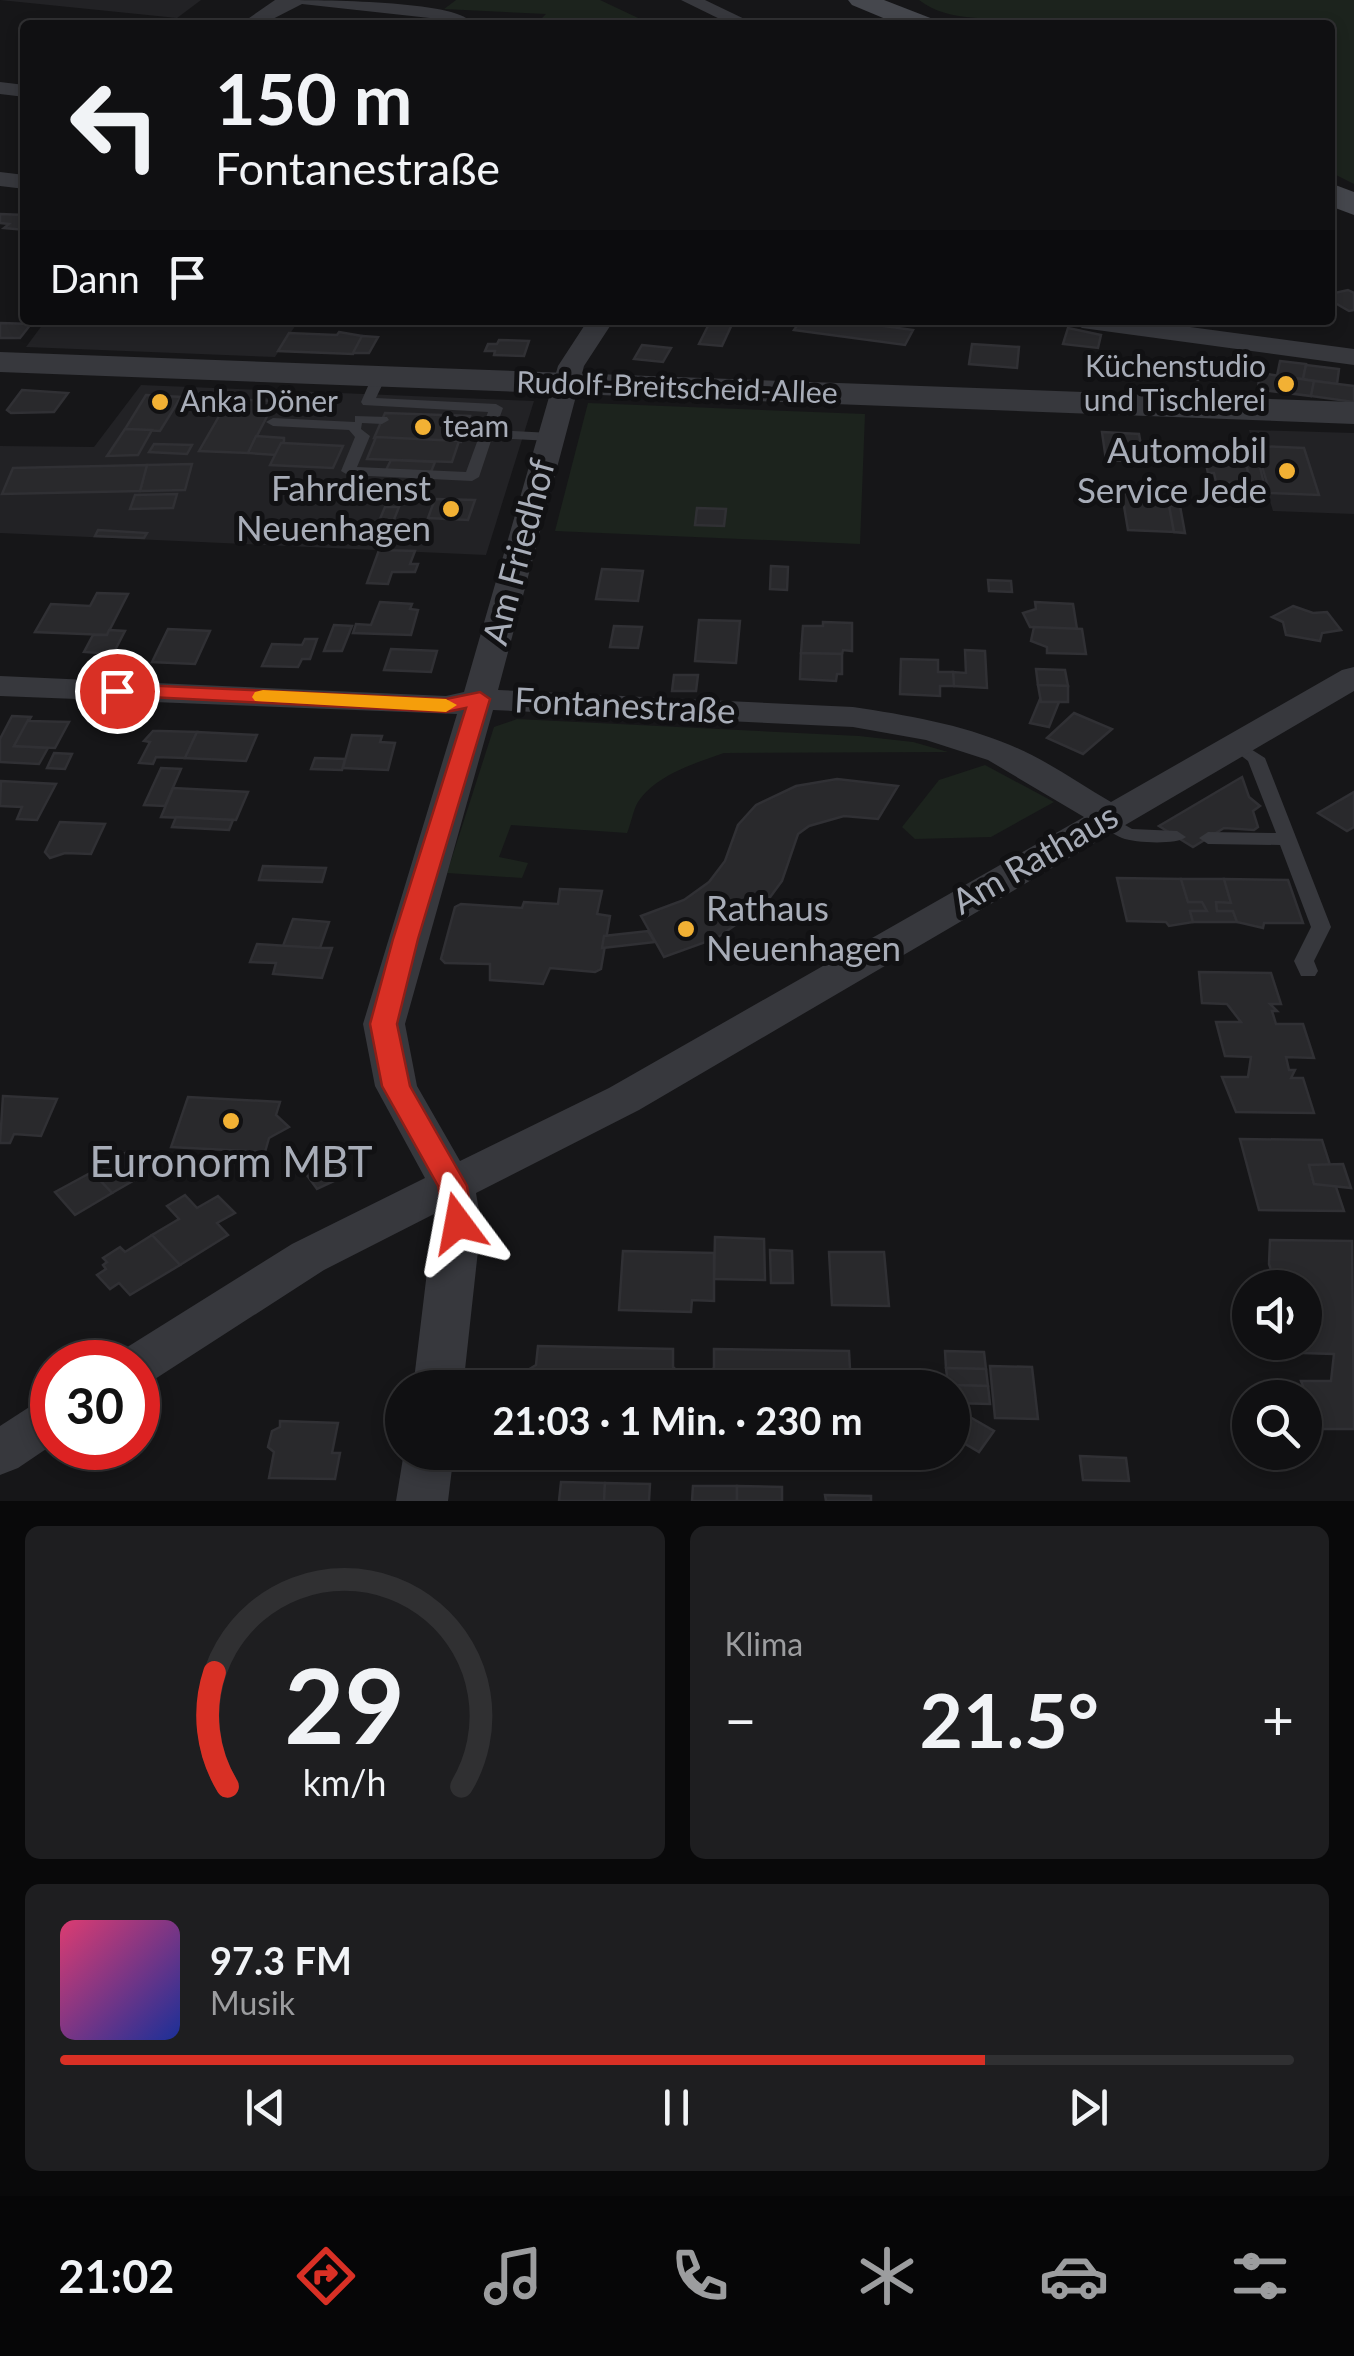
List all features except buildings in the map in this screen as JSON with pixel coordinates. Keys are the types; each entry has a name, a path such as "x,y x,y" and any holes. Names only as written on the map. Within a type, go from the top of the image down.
{"main road":[{"path":"861,0 911,20"}],"street":[{"path":"256,20 283,2 295,0"},
{"path":"308,0 454,15 460,20"},
{"path":"690,0 736,20"},
{"name":"Am Friedhof","path":"452,1186 396,1086 384,1024 480,699 573,359 597,325"},
{"path":"1119,325 1354,357"},
{"name":"Rudolf-Breitscheid-Allee","path":"0,362 373,390 566,384 1354,414"},
{"name":"Am Rathaus","path":"160,1351 308,1257 624,1099 1354,676"},
{"name":"Fontanestraße","path":"0,686 446,706 480,699 892,722 1000,753 1107,817"},
{"path":"440,1370 458,1223 452,1186"},
{"path":"0,1453 30,1433"},
{"path":"422,1501 426,1470"}],"lane":[{"path":"373,390 496,408 472,477 348,471 363,436 358,425 373,390"},
{"path":"273,422 380,426"},
{"path":"466,429 551,436"},
{"path":"351,464 388,465"},
{"path":"433,467 475,469"},
{"path":"1235,744 1256,758 1321,927 1304,961 1308,971"},
{"path":"1107,817 1128,834 1176,837"},
{"path":"1208,838 1287,839"}],"shaded area":[{"path":"0,0 201,0 177,18"},
{"path":"456,0 600,0 642,20 540,20 546,14 444,9"},
{"path":"919,0 1354,0 1354,184 1335,174 1335,20 990,20 932,8"},
{"path":"42,325 296,325 275,357 26,347"},
{"path":"141,385 534,401 486,555 0,533 0,446 94,447"},
{"path":"588,403 865,414 860,544 555,531"},
{"path":"1249,430 1354,433 1354,514 1273,511"},
{"path":"517,719 859,736 913,742 948,752 724,753 655,784 638,802 627,833 511,825 499,857 528,863 522,878 447,873 494,727"},
{"path":"985,765 1054,802 991,837 915,839 902,827 939,780"}],"slow traffic":[{"path":"263,697 446,705"}],"place":[{"name":"Küchenstudio und Tischlerei","path":"1286,384"},
{"name":"Anka Döner","path":"160,402"},
{"name":"team","path":"423,427"},
{"name":"Automobil Service Jede","path":"1287,471"},
{"name":"Fahrdienst Neuenhagen","path":"451,509"},
{"name":"Rathaus Neuenhagen","path":"686,929"},
{"name":"Euronorm MBT","path":"231,1121"}],"route":[{"path":"117,691 446,706 480,699 384,1024 387,1056 396,1086 452,1186 458,1223"}]}
